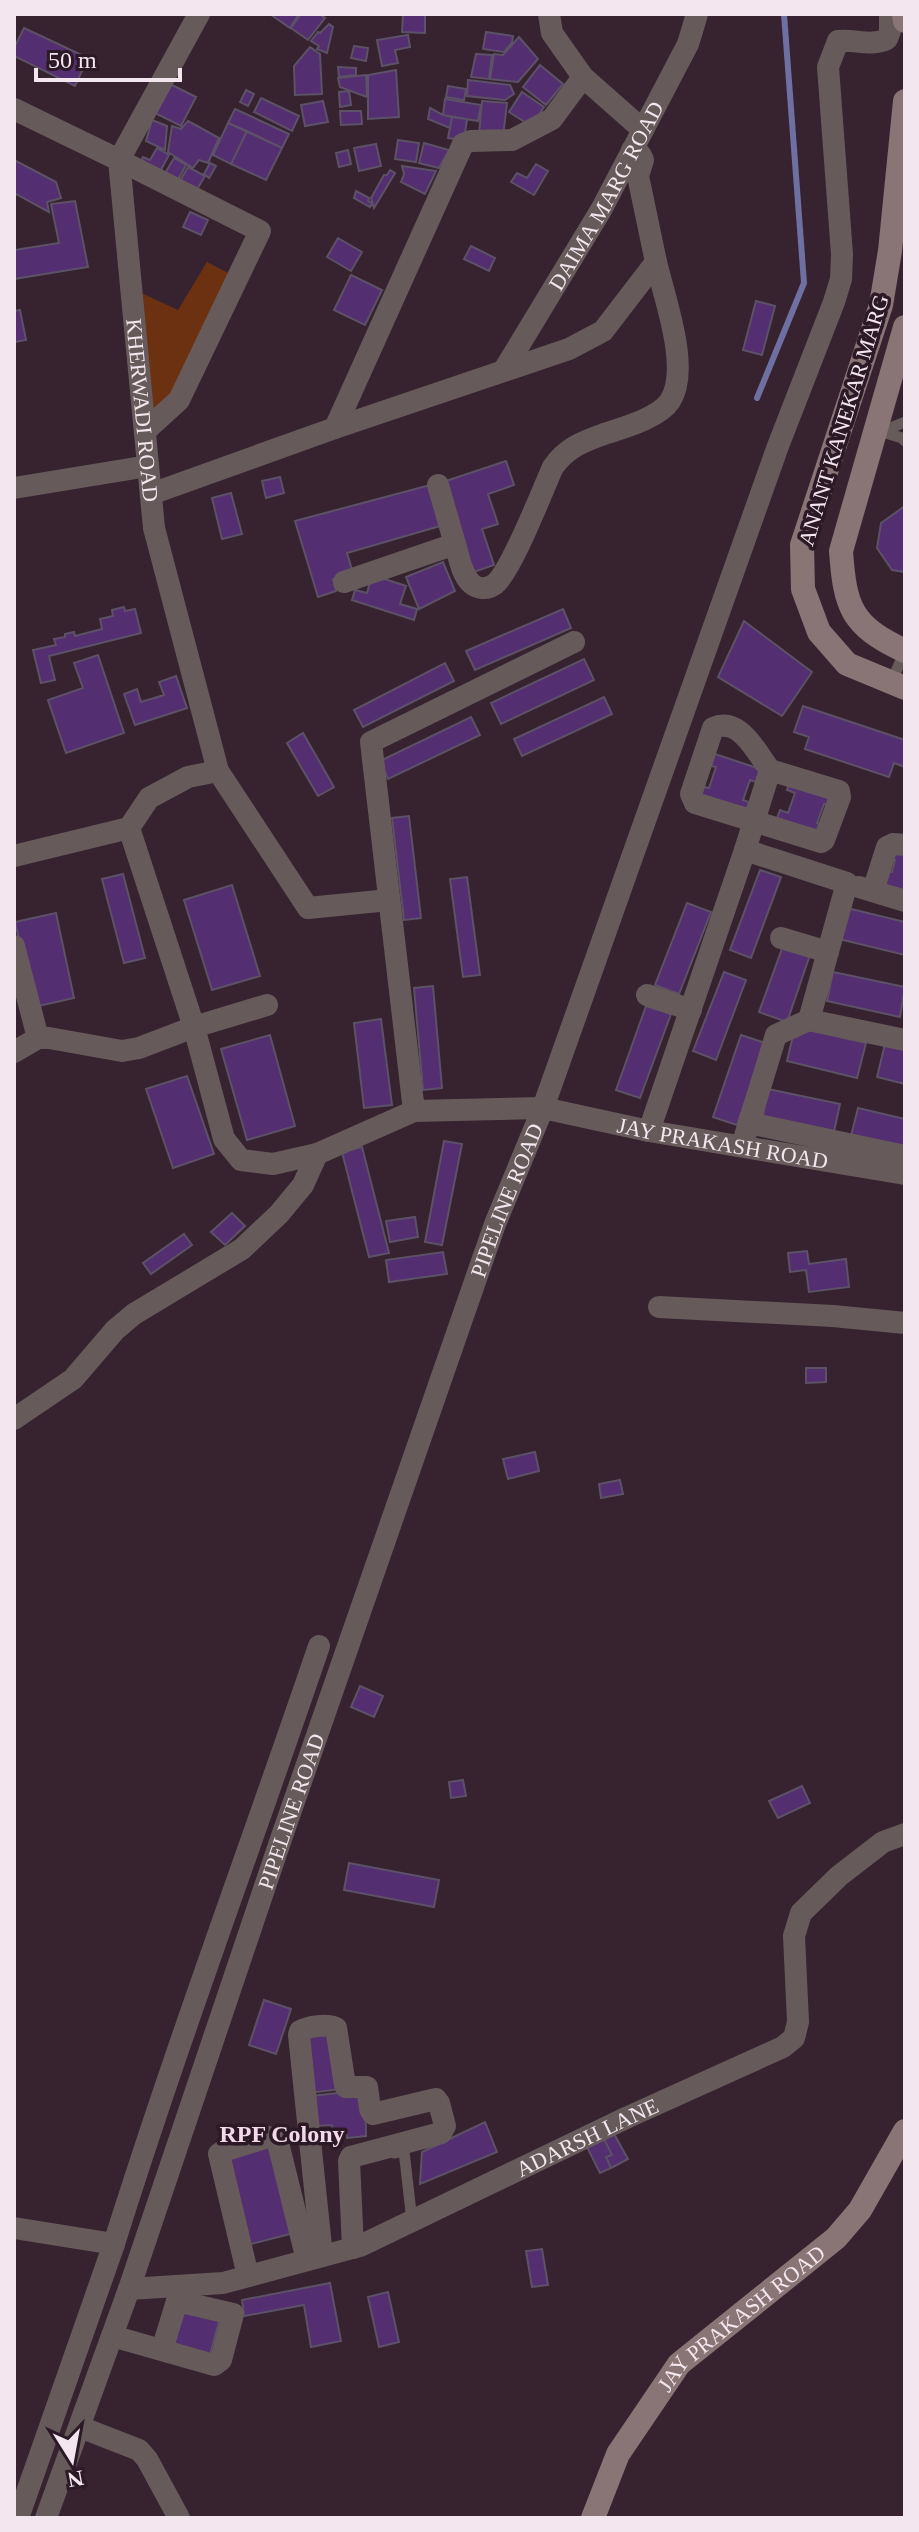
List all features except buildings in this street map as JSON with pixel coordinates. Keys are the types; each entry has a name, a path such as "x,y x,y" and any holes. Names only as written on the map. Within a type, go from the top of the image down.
{"street":[{"path":"119,160 199,14"},
{"path":"438,485 466,577 479,589 488,588 497,583 511,561 553,467 562,455 575,445 657,412 670,402 677,382 678,357 638,176 643,160 638,140 583,77 552,33 549,14"},
{"name":"DAIMA MARG ROAD","path":"504,370 601,210 688,44 697,14"},
{"path":"890,14 890,31 896,40"},
{"path":"904,14 905,21"},
{"name":"PIPELINE ROAD","path":"46,2518 129,2289 282,1836 485,1253 543,1108 841,279 842,254 828,67 838,41 850,39 875,45 896,40"},
{"path":"335,428 463,144 512,140 552,119 583,77"},
{"name":"ANANT KANEKAR MARG","path":"898,686 847,664 819,632 803,589 802,545 881,305 890,251 905,101"},
{"path":"14,109 260,231 179,400 145,431"},
{"name":"KHERWADI ROAD","path":"119,160 154,528 218,771 308,908 389,900"},
{"path":"151,494 569,349 603,331 656,262"},
{"name":"ANANT KANEKAR MARG","path":"905,327 880,430 841,551 844,588 855,618 883,641 905,651"},
{"path":"14,488 148,466"},
{"path":"344,582 455,544"},
{"path":"414,1111 371,742 574,642"},
{"path":"721,724 738,729 770,770 839,791 840,797 824,840 821,842 754,823 695,803 692,799 713,728 721,724"},
{"path":"649,1131 770,770"},
{"path":"14,856 129,828 149,798 188,777 218,771"},
{"path":"129,828 194,1027 224,1139 241,1160 273,1164 317,1154 414,1111 543,1108"},
{"path":"873,891 887,847 905,845"},
{"path":"745,850 905,901"},
{"path":"809,1020 847,883"},
{"path":"781,938 828,952"},
{"path":"14,946 38,1038"},
{"path":"647,995 691,1010"},
{"path":"14,1052 38,1038 122,1051 139,1048 267,1005"},
{"path":"742,1146 776,1035 809,1020 905,1040"},
{"name":"JAY PRAKASH ROAD","path":"543,1108 649,1131 905,1174"},
{"path":"749,1123 905,1156"},
{"path":"14,1419 73,1379 115,1330 134,1314 242,1249 279,1214 303,1185 317,1154"},
{"path":"659,1307 905,1323"},
{"path":"18,2518 114,2244 197,1991 227,1914 319,1646"},
{"name":"ADARSH LANE","path":"129,2289 223,2283 358,2246 783,2047 794,2038 798,2022 794,1936 801,1913 839,1876 883,1842 905,1834"},
{"path":"314,2258 299,2035 305,2029 336,2028 345,2085 367,2087 373,2114 436,2099 445,2126 441,2133 351,2157 358,2246"},
{"name":"JAY PRAKASH ROAD","path":"593,2518 618,2454 679,2364 836,2238 860,2210 905,2131"},
{"path":"248,2276 219,2154 268,2137 278,2143 314,2258"},
{"path":"14,2228 114,2244"},
{"path":"222,2310 223,2283"},
{"path":"112,2336 162,2350 218,2364 233,2317 230,2312 177,2301 162,2350"},
{"path":"80,2427 139,2450 153,2467 179,2518"}],"lane":[{"path":"880,430 905,422"},
{"path":"880,430 905,441"},
{"path":"898,686 905,651"},
{"path":"358,2246 358,2160 404,2151 412,2221"}],"shaded area":[{"path":"207,262 234,276 175,397 150,415 137,291 178,310"}],"waterway":[{"path":"757,398 804,283 784,14"}],"district":[{"name":"RPF Colony","path":"282,2134"}]}
